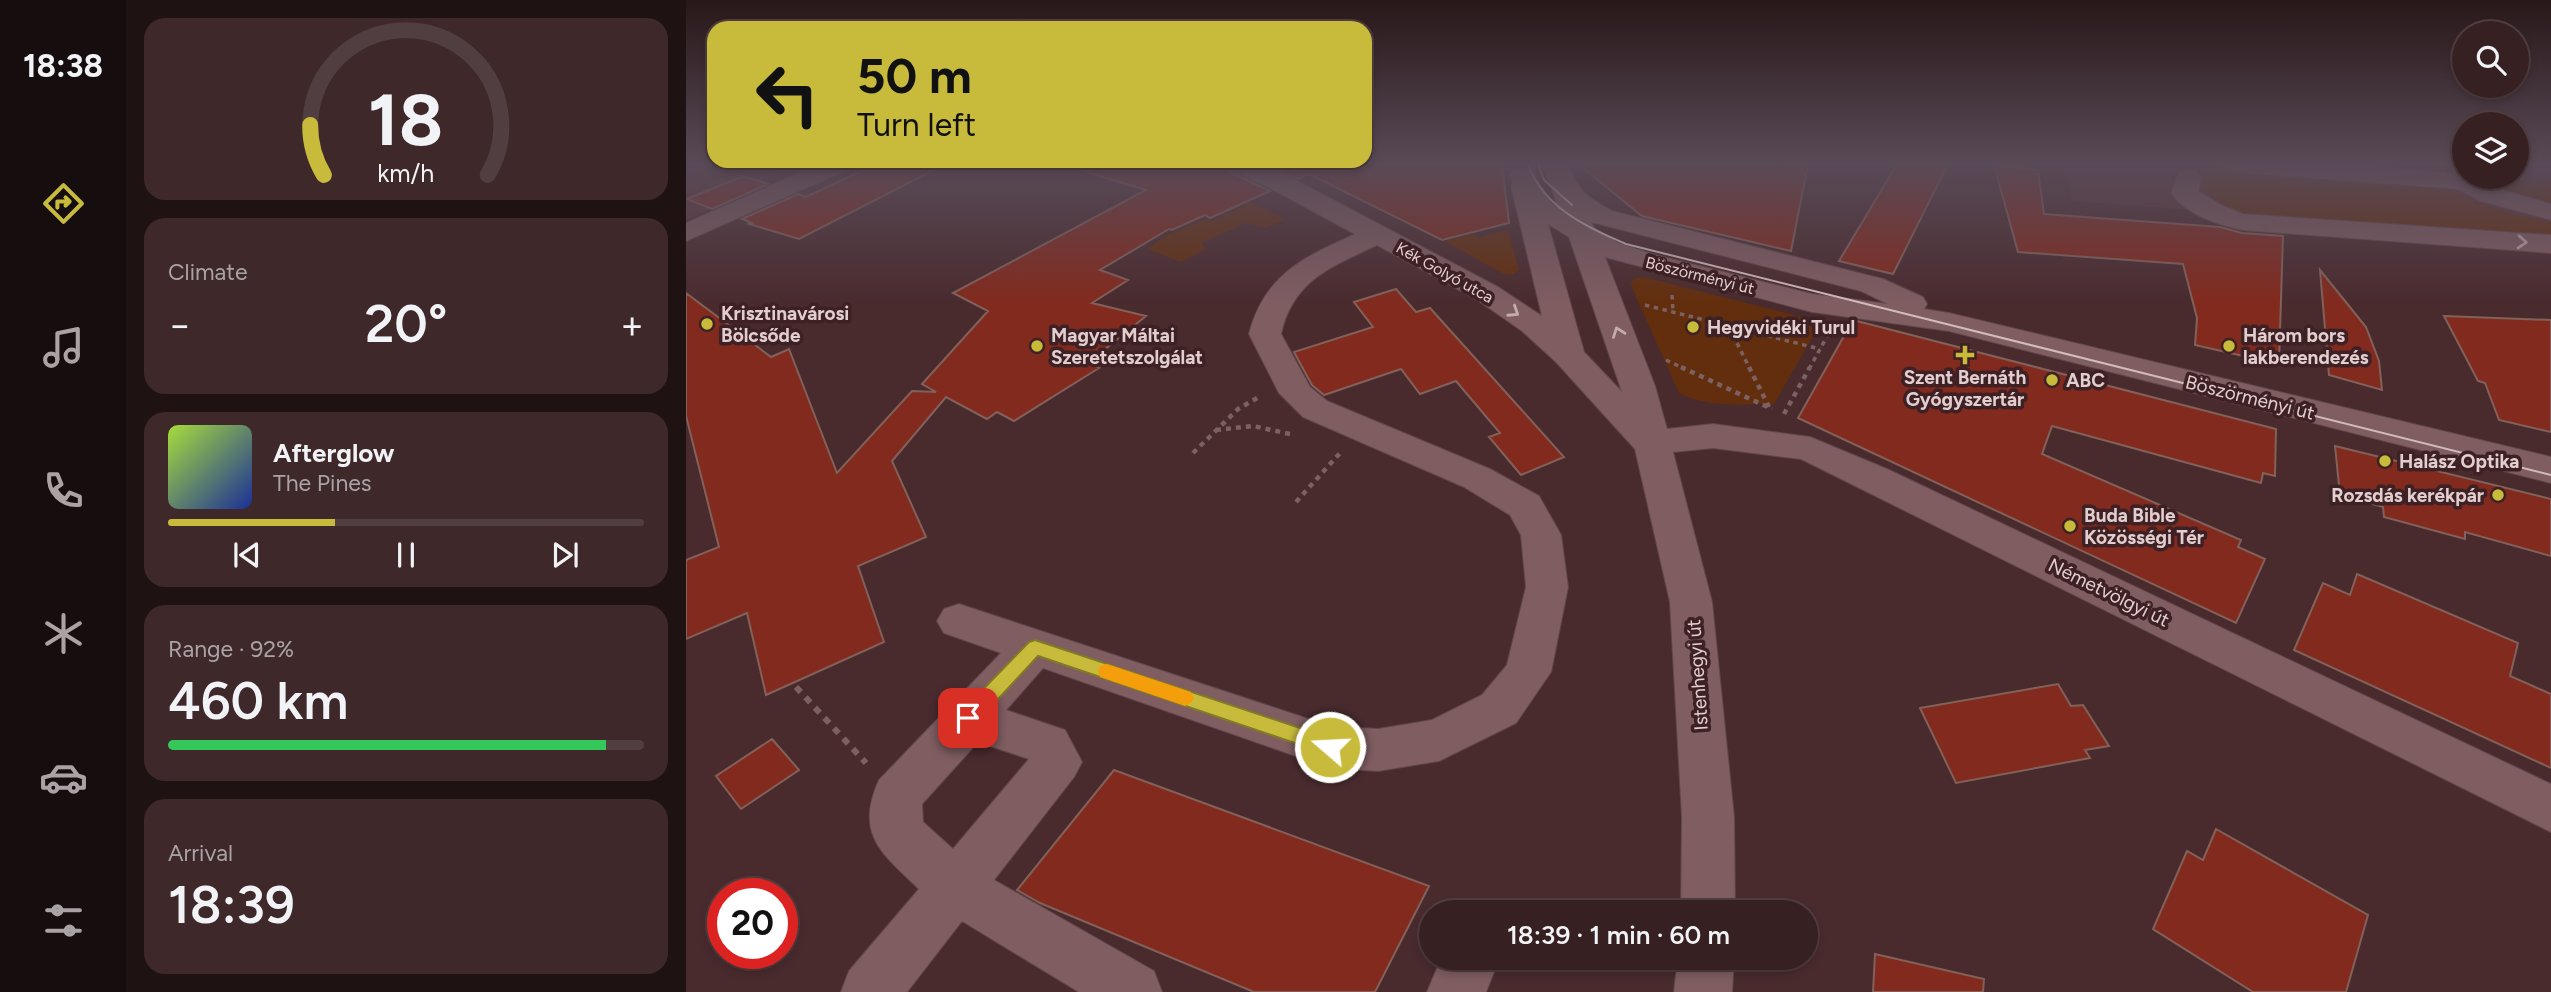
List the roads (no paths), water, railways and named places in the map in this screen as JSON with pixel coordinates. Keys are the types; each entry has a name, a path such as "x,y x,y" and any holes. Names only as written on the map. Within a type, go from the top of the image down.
{"street":[{"path":"686,233 737,210"},
{"name":"Kék Golyó utca","path":"1331,210 1487,293 1533,324 1568,355"},
{"name":"Istenhegyi út","path":"1534,210 1568,355 1648,431"},
{"path":"1566,210 1572,285 1599,359 1648,431"},
{"name":"Istenhegyi út","path":"1568,210 1598,278 1638,386 1691,602 1708,817 1708,900"},
{"name":"Böszörményi út","path":"1572,210 1608,248 1645,261 1812,303 1949,322 2551,470"},
{"path":"1575,210 1602,230 1657,249 1949,322"},
{"path":"2208,210 2242,222 2551,244"},
{"path":"959,621 1330,747 1378,750 1439,740 1499,709 1528,672 1547,587 1541,535 1525,506 1477,478 1344,443 1315,409 1296,393 1265,334 1273,308 1288,286 1310,267 1376,235"},
{"path":"1598,278 1606,267 1619,260 1645,261"},
{"name":"Németvölgyi út","path":"1648,431 1713,436 1810,449 2551,809"},
{"path":"1035,647 897,796 897,833 956,887 1133,992"},
{"path":"870,992 1057,762 1048,745 968,718"},
{"path":"1456,992 1466,970"},
{"path":"1703,992 1705,970"}],"tram line":[{"path":"1563,210 1626,244 2551,475"}],"place":[{"name":"Krisztinavárosi Bölcsőde","path":"707,324"},
{"name":"Hegyvidéki Turul","path":"1693,327"},
{"name":"Magyar Máltai Szeretetszolgálat","path":"1037,346"},
{"name":"Három bors lakberendezés","path":"2229,346"},
{"name":"Szent Bernáth Gyógyszertár","path":"1965,355"},
{"name":"ABC","path":"2052,380"},
{"name":"Halász Optika","path":"2385,461"},
{"name":"Rozsdás kerékpár","path":"2498,495"},
{"name":"Buda Bible Közösségi Tér","path":"2070,526"}]}
